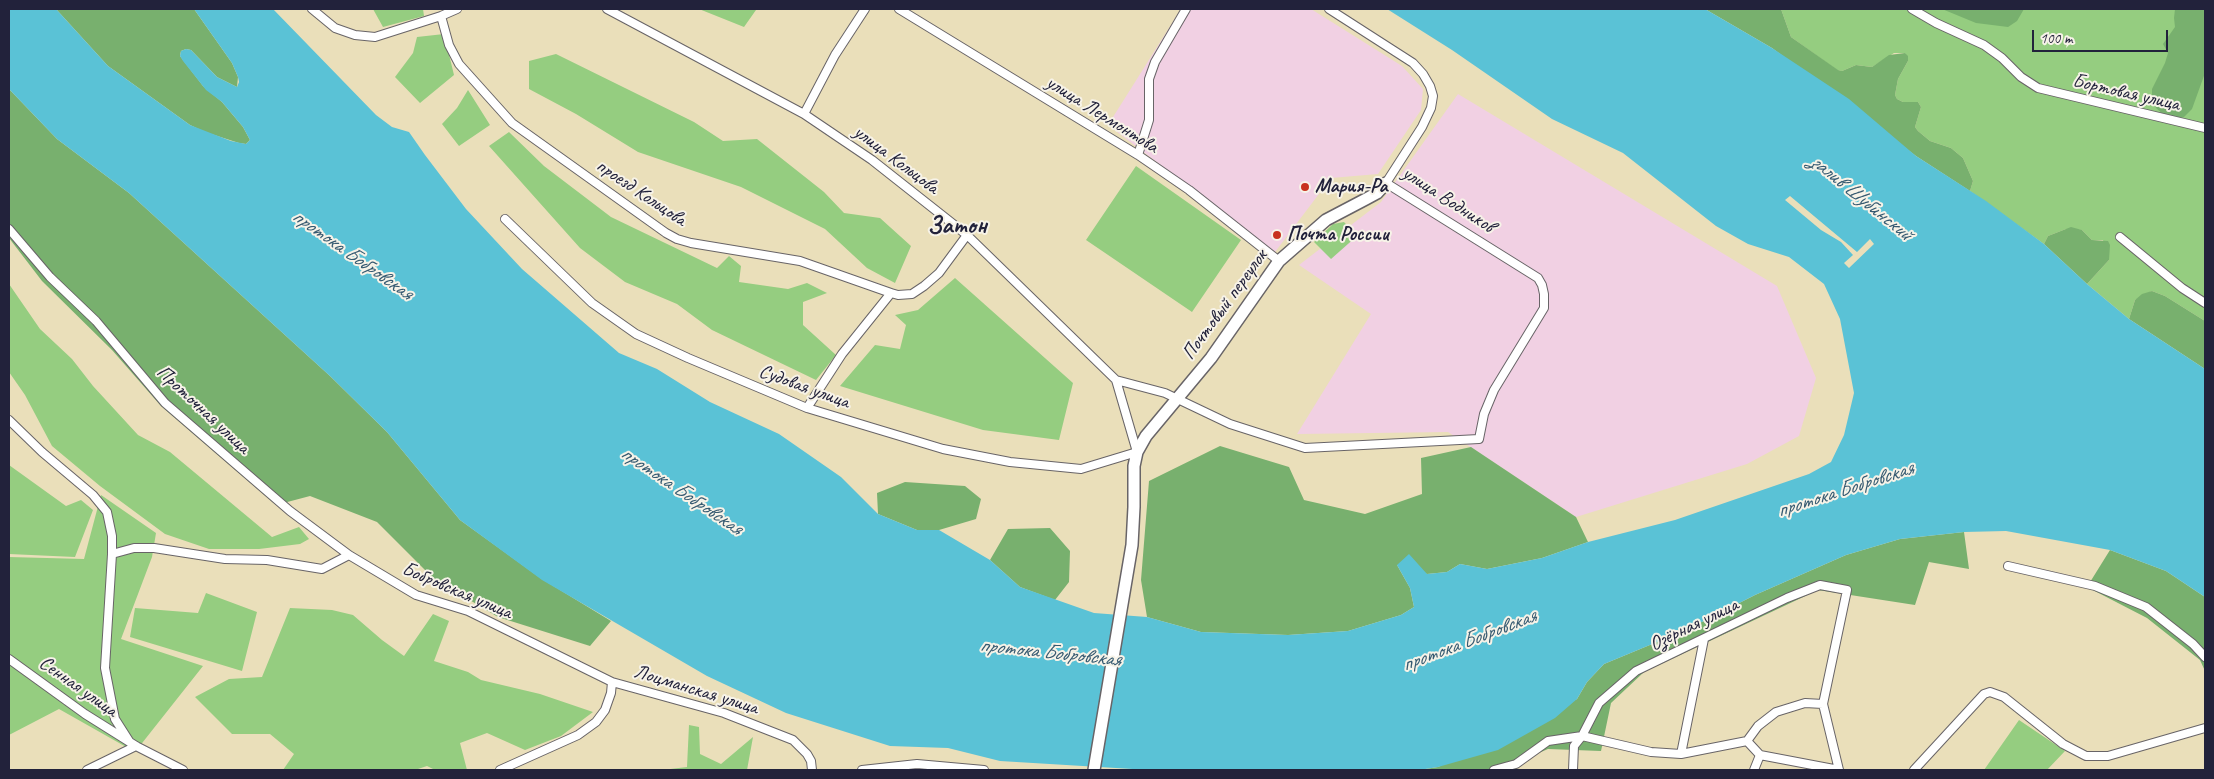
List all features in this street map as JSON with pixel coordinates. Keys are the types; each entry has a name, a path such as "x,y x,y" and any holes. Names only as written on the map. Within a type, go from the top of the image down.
{"street":[{"path":"312,9 335,28 354,35 375,37 457,9"},
{"name":"улица Кольцова","path":"606,9 804,114 872,160 967,235 1116,380 1137,452"},
{"path":"804,114 835,55 865,9"},
{"name":"улица Лермонтова","path":"899,9 1138,156 1189,190 1279,261"},
{"path":"1138,156 1149,120 1149,79 1154,62 1186,9"},
{"name":"улица Водников","path":"1178,398 1230,424 1305,448 1479,439 1484,414 1494,390 1544,308 1544,294 1538,278 1386,183 1422,127 1431,108 1433,96 1430,86 1423,74 1413,63 1329,9"},
{"name":"Бортовая улица","path":"1912,9 1936,23 1984,45 2002,58 2021,77 2038,88 2205,128"},
{"name":"проезд Кольцова","path":"441,16 449,45 459,64 512,123 677,239 800,260 898,295 912,294 924,286 938,273 967,235"},
{"name":"Почтовый переулок","path":"1137,452 1146,436 1211,358 1279,261 1326,220 1366,200 1386,183"},
{"name":"Судовая улица","path":"504,219 592,303 636,334 807,408 943,449 1010,462 1081,469 1137,452"},
{"name":"Проточная улица","path":"9,230 50,277 96,322 165,403 290,511 349,555"},
{"path":"2120,237 2182,288 2205,303"},
{"path":"807,408 842,354 891,293"},
{"path":"1116,380 1178,398"},
{"path":"9,420 42,452 94,495 107,512 112,536 112,554 106,668 115,719 129,741 183,770"},
{"path":"1094,770 1132,545 1134,466 1137,452"},
{"path":"112,554 134,548 165,549 225,558 267,560 322,569 349,555"},
{"name":"Бобровская улица","path":"349,555 416,595 468,611 612,682"},
{"path":"2008,566 2095,586 2146,607 2193,644 2205,657"},
{"name":"Озёрная улица","path":"1573,770 1574,746 1582,736 1599,703 1636,671 1787,598 1820,585 1847,590 1822,704"},
{"path":"1681,754 1704,639"},
{"name":"Сенная улица","path":"9,659 85,714 129,741"},
{"name":"Лоцманская улица","path":"500,770 578,735 596,722 605,710 612,682 724,713 792,740 807,754 812,770"},
{"path":"1914,770 1984,694 1990,692 2000,694 2063,744 2086,756 2108,756 2205,728"},
{"path":"1494,770 1516,764 1548,741 1582,736 1651,752 1681,754 1747,742 1758,726 1776,712 1805,703 1822,704 1839,770 1760,755 1747,742"},
{"path":"87,770 136,746"},
{"path":"1754,770 1760,755"},
{"path":"862,770 917,764 984,770"}],"shaded area":[{"path":"1181,9 1311,9 1402,66 1423,89 1421,110 1378,174 1331,178 1275,252 1108,125"},
{"path":"1458,94 1777,286 1816,378 1799,436 1747,464 1576,517 1448,432 1297,434 1371,314 1299,265 1381,202"}],"green space":[{"path":"56,9 194,9 232,63 238,77 237,87 217,77 191,50 181,51 180,56 203,86 222,102 243,127 250,140 246,144 239,143 190,125 108,66"},
{"path":"373,9 423,9 424,16 383,27"},
{"path":"699,9 753,9 756,10 744,27"},
{"path":"1705,9 1781,9 1791,37 1842,71 1856,65 1872,67 1889,55 1905,53 1908,56 1908,61 1898,79 1895,95 1897,99 1903,102 1918,102 1921,107 1915,127 1918,131 1930,141 1951,148 1963,158 1973,181 1970,191 1916,156 1772,48"},
{"path":"1781,9 2205,9 2205,321 2165,296 2152,291 2135,300 2129,319 2087,284 2109,260 2103,240 2092,240 2082,230 2066,229 2048,236 2044,244 1970,191 1973,181 1963,158 1951,148 1930,141 1918,131 1915,127 1921,107 1918,102 1903,102 1897,99 1895,95 1898,79 1908,61 1905,53 1894,53 1872,67 1856,65 1842,71 1837,70 1791,37"},
{"path":"1942,9 2024,9 2017,21 2008,27 1976,23"},
{"path":"2175,9 2205,9 2205,73 2192,109 2184,117 2173,118 2164,115 2156,108 2152,99 2152,89 2168,53 2163,44 2175,27"},
{"path":"444,34 454,75 420,103 395,77 413,53 417,37"},
{"path":"556,54 694,122 723,141 757,139 824,192 844,213 880,218 911,246 895,283 867,268 825,229 741,187 638,152 576,114 529,89 529,61"},
{"path":"9,89 57,139 129,193 330,376 387,432 460,520 542,579 611,621 590,646 498,617 433,578 377,522 310,496 276,505 161,406 112,350 42,281 9,238"},
{"path":"468,90 490,125 459,146 442,124 457,108"},
{"path":"509,132 544,166 611,217 717,268 729,256 741,266 739,282 788,289 807,283 827,293 803,302 803,325 836,355 816,380 712,330 677,304 625,282 580,248 489,146"},
{"path":"1136,166 1241,240 1192,312 1086,240"},
{"path":"1344,222 1357,236 1331,259 1314,242 1333,224"},
{"path":"2071,227 2082,230 2092,240 2108,241 2110,245 2109,260 2087,284 2044,244 2048,236"},
{"path":"955,278 1073,383 1059,440 983,430 840,386 875,345 900,349 906,325 895,315 918,310"},
{"path":"9,284 40,329 72,359 93,386 138,435 170,452 272,537 299,527 309,539 300,544 259,549 209,549 165,534 100,486 52,446 25,395 9,372"},
{"path":"2152,291 2165,296 2205,321 2205,369 2129,319 2135,300 2142,294"},
{"path":"1220,446 1289,467 1304,500 1365,514 1422,494 1421,458 1471,447 1576,517 1588,542 1542,558 1487,569 1460,564 1447,572 1427,574 1397,565 1410,588 1414,607 1401,615 1348,631 1288,635 1201,632 1147,617 1141,580 1149,481"},
{"path":"9,465 66,506 81,500 93,510 75,557 9,554"},
{"path":"905,482 965,486 981,499 976,519 939,530 917,530 878,514 877,493"},
{"path":"101,495 156,533 152,557 121,639 203,666 135,752 59,709 9,735 9,557 84,559"},
{"path":"1050,528 1070,551 1069,582 1055,600 1020,587 990,560 1008,529"},
{"path":"1964,532 1969,569 1929,562 1915,605 1818,590 1644,672 1611,703 1601,751 1548,749 1499,770 1419,770 1438,767 1577,699 1587,682 1604,664 1686,630 1755,595 1846,555 1900,539"},
{"path":"2110,550 2166,571 2205,597 2205,671 2200,660 2147,618 2087,587"},
{"path":"206,593 257,612 242,671 130,637 135,608 198,613"},
{"path":"290,608 332,610 353,615 404,656 433,614 449,621 434,661 468,672 481,680 540,694 593,712 561,736 525,750 487,733 460,743 467,770 435,770 427,766 415,770 283,770 294,754 270,734 232,734 195,697 229,679 262,677"},
{"path":"2019,720 2065,751 2047,770 1984,770"},
{"path":"689,725 699,727 700,754 721,764 753,737 747,770 662,770 687,767"}],"water":[{"path":"9,9 56,9 108,66 190,125 231,141 246,144 250,140 243,127 222,102 206,90 183,61 180,56 181,51 191,50 217,77 237,87 238,77 232,63 194,9 273,9 376,115 392,127 409,132 466,209 522,269 619,353 657,369 710,402 779,434 841,477 878,514 917,530 939,530 990,560 1020,587 1094,613 1147,617 1201,632 1288,635 1348,631 1401,615 1414,607 1410,588 1397,565 1409,554 1427,574 1447,572 1460,564 1487,569 1542,558 1588,542 1675,520 1809,474 1831,462 1844,435 1854,393 1840,319 1824,284 1789,257 1748,244 1716,226 1623,153 1552,119 1452,50 1387,9 1705,9 1772,48 1849,99 1916,156 1986,201 2044,244 2087,284 2129,319 2205,369 2205,597 2166,571 2110,550 2006,531 1964,532 1900,539 1846,555 1755,595 1686,630 1604,664 1587,682 1577,699 1555,718 1498,750 1438,767 1419,770 1149,770 1000,761 948,748 890,746 786,713 707,676 542,580 460,520 387,432 330,376 129,193 57,139 9,89"}],"pier":[{"path":"1790,196 1857,252 1870,239 1874,244 1849,268 1844,263 1853,255 1841,242 1821,230 1785,200"}],"place":[{"name":"Мария-Ра","path":"1305,187"},
{"name":"Почта России","path":"1277,235"}],"district":[{"name":"Затон","path":"957,226"}],"water label":[{"name":"залив Шубинский","path":"1861,198"},
{"name":"протока Бобровская","path":"352,255"},
{"name":"протока Бобровская","path":"1845,490"},
{"name":"протока Бобровская","path":"681,491"},
{"name":"протока Бобровская","path":"1469,641"},
{"name":"протока Бобровская","path":"1050,653"}]}
